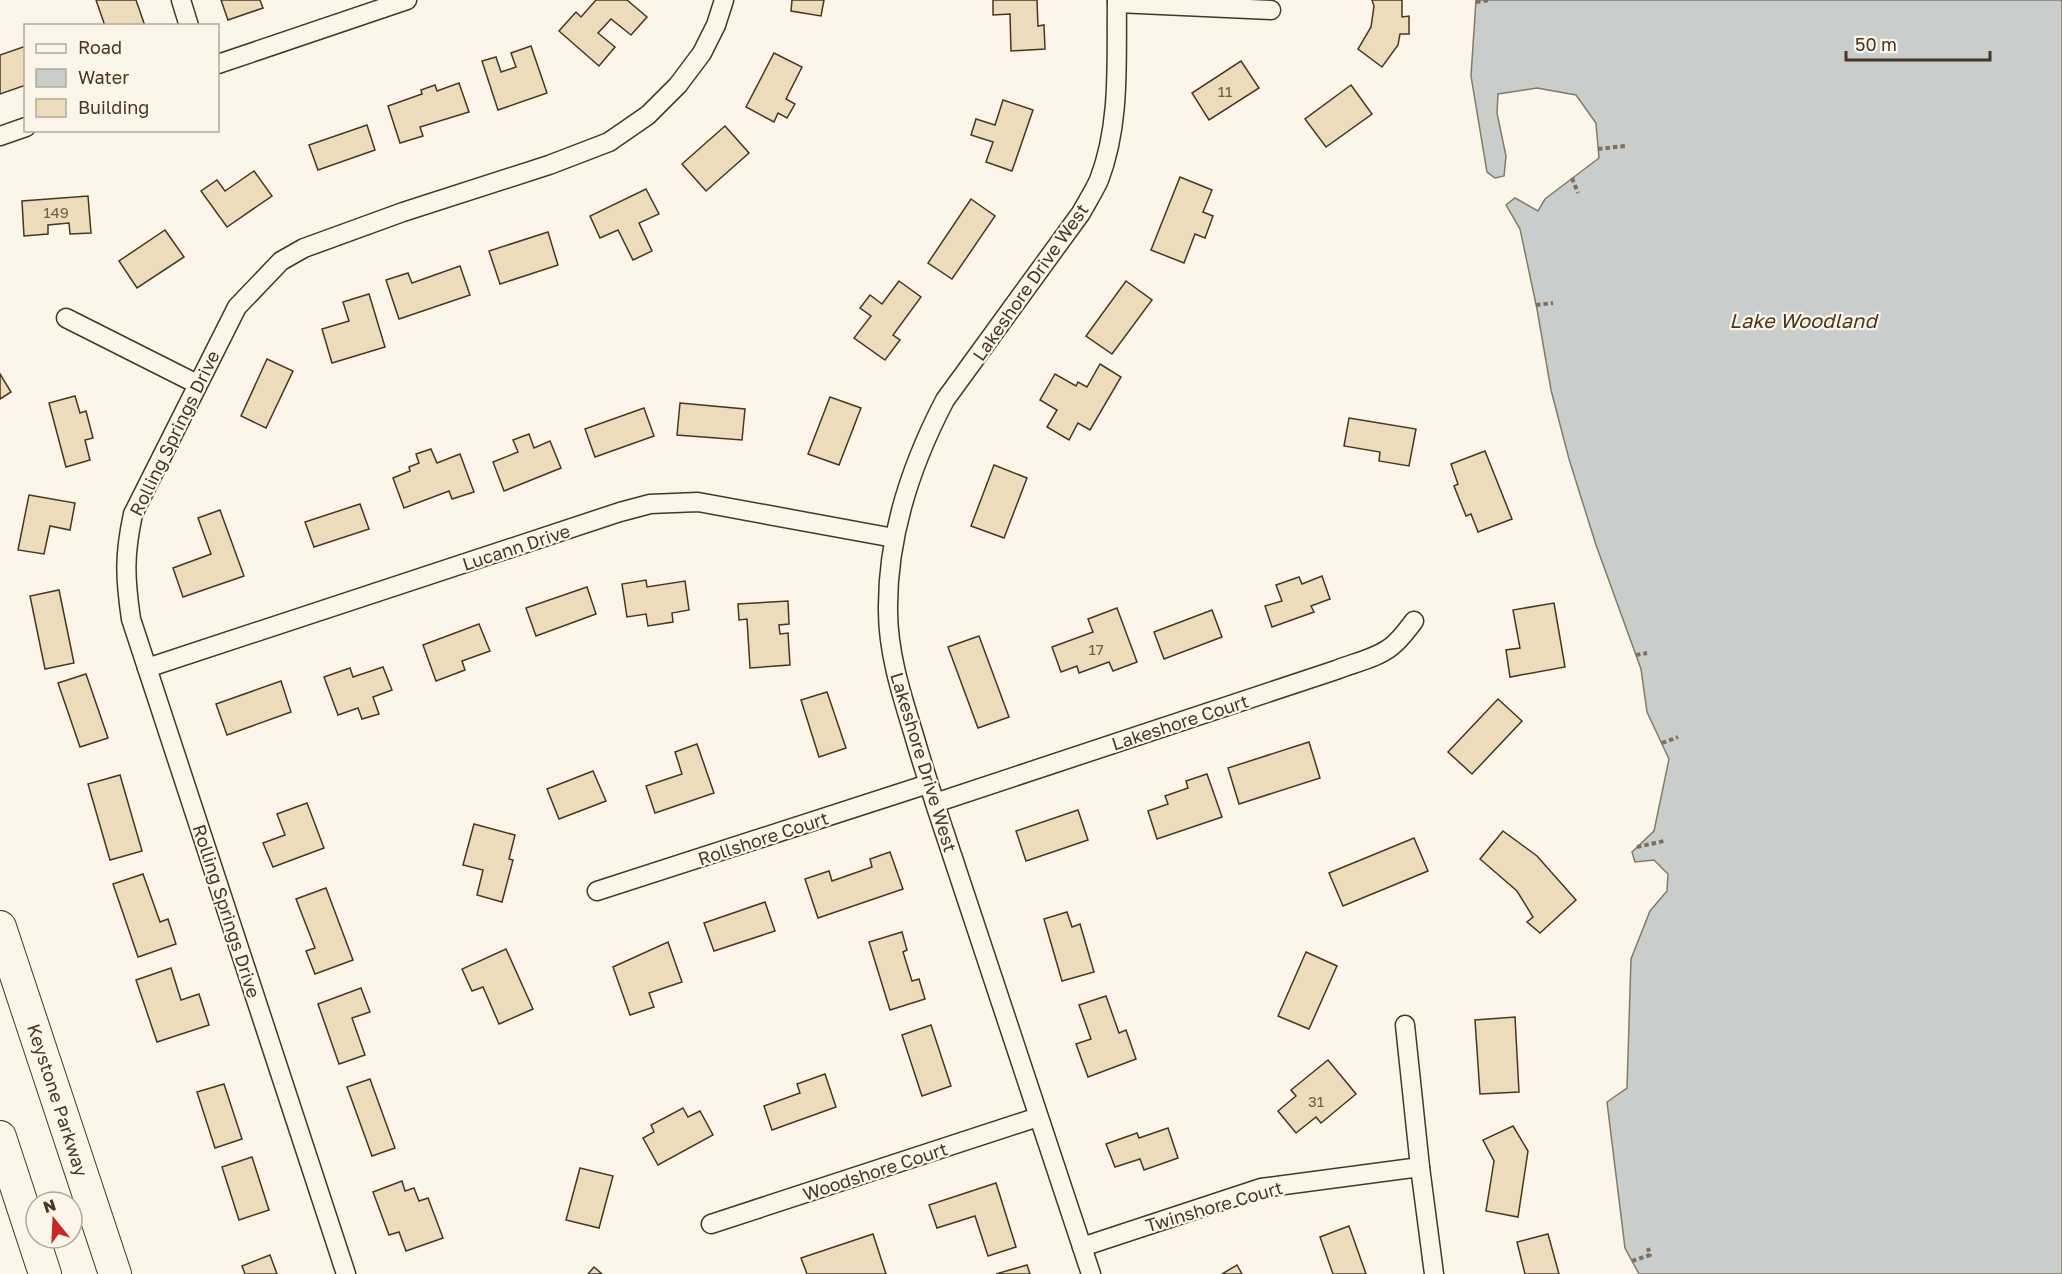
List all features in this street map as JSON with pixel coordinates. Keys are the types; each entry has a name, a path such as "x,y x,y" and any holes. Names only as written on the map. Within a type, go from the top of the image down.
{"highway":[{"path":"0,920 12,964"},
{"name":"Keystone Parkway","path":"0,927 115,1274"},
{"path":"0,1137 45,1274"}],"street":[{"path":"181,0 188,24"},
{"path":"219,64 407,0"},
{"name":"Rolling Springs Drive","path":"346,1274 147,668 130,609 125,579 127,544 133,514 237,307 281,261 315,244 403,212 549,165 609,142 648,115 678,85 702,53 716,25 724,0"},
{"path":"1117,2 1271,10"},
{"name":"Lakeshore Drive West","path":"1091,1274 928,784 895,667 888,613 890,562 894,538 916,460 945,400 1081,213 1099,180 1112,128 1117,78 1117,2"},
{"path":"0,136 24,128"},
{"path":"66,318 197,384"},
{"name":"Lucann Drive","path":"147,668 650,504 698,502 894,538"},
{"name":"Lakeshore Court","path":"935,803 1382,652 1391,648 1414,621"},
{"name":"Rollshore Court","path":"597,891 928,784"},
{"path":"1405,1025 1434,1274"},
{"name":"Woodshore Court","path":"711,1224 1038,1117"},
{"name":"Twinshore Court","path":"1082,1246 1261,1188 1420,1167"}],"path":[{"path":"1476,2 1490,0"},
{"path":"1598,149 1625,146"},
{"path":"1572,178 1578,193"},
{"path":"1536,305 1553,303"},
{"path":"1636,655 1647,653"},
{"path":"1662,743 1678,737"},
{"path":"1637,847 1664,841"},
{"path":"1632,1261 1650,1255 1648,1248"}],"water":[{"name":"Lake Woodland","path":"1476,0 2062,0 2062,1274 1639,1274 1625,1248 1607,1102 1627,1088 1631,959 1650,911 1667,891 1668,874 1654,860 1635,862 1632,852 1654,831 1669,759 1647,712 1641,669 1596,545 1569,459 1551,390 1520,229 1506,205 1515,198 1538,211 1545,199 1599,158 1596,123 1576,95 1537,88 1498,94 1497,113 1506,156 1504,176 1495,178 1487,172 1471,76"}],"building":[{"path":"96,0 136,0 144,24 104,24"},
{"path":"221,0 260,0 263,8 228,20"},
{"path":"596,0 627,0 647,17 631,35 611,19 598,33 615,47 599,66 559,31 576,12 581,17"},
{"path":"792,0 824,0 821,16 791,11"},
{"path":"993,0 1037,0 1038,26 1044,25 1045,49 1011,51 1010,14 993,15"},
{"path":"1372,0 1402,0 1402,17 1409,16 1409,34 1400,34 1398,45 1382,67 1358,49 1371,27 1374,6"},
{"path":"531,46 547,93 498,110 482,61 496,57 501,72 516,67 511,53"},
{"path":"24,47 24,86 0,94 0,55"},
{"path":"774,53 802,67 786,99 795,104 787,118 778,113 774,122 746,107"},
{"path":"1241,61 1259,88 1209,120 1192,93"},
{"path":"459,83 469,112 420,127 423,136 400,143 388,106 422,94 421,90 435,85 437,91"},
{"path":"1351,85 1372,114 1326,147 1305,119"},
{"path":"1003,100 1033,110 1012,171 986,162 993,142 971,135 976,119 995,125"},
{"path":"367,125 375,150 318,170 309,145"},
{"path":"725,126 749,153 706,191 682,164"},
{"path":"254,171 272,196 227,227 201,191 217,180 225,191"},
{"path":"1180,177 1212,190 1203,212 1213,216 1205,238 1195,234 1184,263 1151,250"},
{"path":"646,189 659,214 639,223 652,251 633,260 618,230 600,238 590,216"},
{"path":"88,196 91,233 70,234 69,223 48,225 48,234 24,236 22,201"},
{"path":"971,199 995,216 952,279 928,263"},
{"path":"165,230 184,257 137,288 119,261"},
{"path":"548,232 558,265 500,284 489,251"},
{"path":"460,266 470,295 399,319 386,280 408,273 412,283"},
{"path":"899,281 921,297 893,335 900,340 885,360 854,338 871,316 860,308 870,295 882,304"},
{"path":"1126,281 1152,300 1112,354 1086,336"},
{"path":"369,294 385,347 332,363 322,329 349,321 343,302"},
{"path":"267,359 293,371 266,428 241,416"},
{"path":"1100,364 1121,377 1090,430 1078,423 1069,440 1047,427 1057,410 1040,400 1055,374 1076,386 1078,382 1087,387"},
{"path":"0,374 11,392 0,399"},
{"path":"75,396 80,413 86,411 93,438 85,440 90,460 66,467 49,403"},
{"path":"830,397 861,408 839,465 808,454"},
{"path":"680,403 745,409 742,440 677,435"},
{"path":"644,408 654,436 595,457 585,429"},
{"path":"1349,418 1416,429 1409,466 1379,461 1380,452 1344,446"},
{"path":"529,434 534,448 550,441 561,468 504,491 493,462 518,452 513,440"},
{"path":"431,449 437,463 460,454 474,492 452,499 449,491 404,508 393,478 410,471 409,467 419,463 416,454"},
{"path":"1485,451 1512,519 1478,532 1471,514 1466,516 1454,486 1458,484 1451,464"},
{"path":"994,465 1027,478 1004,538 971,526"},
{"path":"29,495 75,503 70,530 50,526 44,554 18,550"},
{"path":"360,504 369,529 314,547 305,522"},
{"path":"220,510 244,576 183,597 173,568 211,554 198,518"},
{"path":"1322,576 1330,599 1311,606 1314,612 1272,627 1265,606 1282,601 1276,585 1299,577 1302,584"},
{"path":"646,580 647,587 685,581 689,610 672,613 673,622 648,626 646,614 627,617 622,584"},
{"path":"587,587 596,614 536,636 526,608"},
{"path":"59,590 74,663 45,669 30,596"},
{"path":"788,601 789,624 779,625 780,634 788,633 790,665 750,668 747,619 739,620 738,604"},
{"path":"1554,603 1565,667 1510,677 1506,650 1520,648 1513,610"},
{"path":"1117,608 1137,662 1113,671 1109,662 1079,673 1077,666 1061,672 1052,647 1093,632 1088,619"},
{"path":"1212,610 1222,637 1164,659 1154,632"},
{"path":"479,624 490,651 462,661 465,670 436,681 423,645"},
{"path":"979,636 1009,717 978,728 948,647"},
{"path":"383,667 392,690 373,697 379,714 362,719 358,708 338,715 324,677 350,668 353,677"},
{"path":"86,674 108,738 80,747 58,683"},
{"path":"281,681 291,712 227,735 216,704"},
{"path":"827,692 846,748 819,757 801,700"},
{"path":"1498,699 1522,721 1472,774 1448,752"},
{"path":"1309,742 1320,778 1239,804 1228,768"},
{"path":"697,744 714,793 655,813 646,786 682,774 675,752"},
{"path":"593,771 606,801 559,819 547,789"},
{"path":"1207,774 1222,817 1157,839 1148,811 1168,804 1165,796 1188,788 1186,781"},
{"path":"120,775 142,851 110,860 88,784"},
{"path":"307,803 324,848 273,867 263,843 285,835 277,814"},
{"path":"1078,810 1088,840 1026,861 1016,831"},
{"path":"474,824 515,835 509,859 513,860 502,902 477,895 483,870 463,865"},
{"path":"1503,831 1537,856 1576,900 1540,933 1527,922 1533,917 1517,891 1480,859"},
{"path":"1414,838 1428,871 1343,906 1329,873"},
{"path":"890,852 903,889 818,918 805,879 829,871 832,881 872,867 870,859"},
{"path":"143,874 160,922 168,919 176,944 138,957 113,884"},
{"path":"326,888 353,960 315,974 306,951 315,948 296,899"},
{"path":"765,902 775,931 714,951 704,923"},
{"path":"1067,912 1072,927 1080,924 1094,972 1062,981 1044,919"},
{"path":"902,932 907,950 903,952 912,981 919,979 925,999 890,1010 869,942"},
{"path":"668,942 682,982 649,993 654,1007 630,1015 613,967"},
{"path":"506,949 533,1009 499,1024 483,987 472,991 462,969"},
{"path":"1306,952 1337,966 1309,1029 1278,1016"},
{"path":"171,968 181,1000 199,994 209,1025 157,1042 136,980"},
{"path":"361,988 370,1012 352,1018 365,1055 339,1064 318,1004"},
{"path":"1106,996 1119,1033 1126,1030 1136,1059 1088,1077 1076,1044 1091,1039 1079,1005"},
{"path":"1515,1017 1519,1092 1480,1094 1475,1020"},
{"path":"931,1025 951,1086 922,1096 902,1035"},
{"path":"1328,1060 1356,1094 1321,1123 1316,1117 1296,1133 1278,1111 1296,1096 1291,1090"},
{"path":"825,1074 836,1107 772,1130 764,1106 800,1093 797,1084"},
{"path":"370,1079 395,1148 372,1156 347,1087"},
{"path":"224,1084 242,1139 215,1148 197,1092"},
{"path":"683,1108 688,1117 700,1111 713,1135 658,1165 643,1138 654,1132 651,1125"},
{"path":"1513,1126 1528,1151 1518,1217 1486,1211 1494,1161 1483,1140"},
{"path":"1168,1128 1178,1158 1144,1170 1140,1159 1115,1167 1106,1144 1137,1133 1139,1138"},
{"path":"252,1157 269,1210 239,1220 222,1167"},
{"path":"580,1168 613,1176 599,1228 566,1220"},
{"path":"402,1181 405,1191 414,1188 419,1201 428,1198 443,1238 406,1251 399,1232 389,1235 373,1192"},
{"path":"996,1183 1016,1247 988,1256 975,1216 937,1228 929,1205"},
{"path":"1349,1226 1366,1274 1333,1274 1320,1237"},
{"path":"873,1234 886,1274 807,1274 801,1258"},
{"path":"1548,1234 1559,1274 1525,1274 1517,1242"},
{"path":"270,1255 277,1274 245,1274 242,1266"},
{"path":"1027,1265 1030,1274 996,1274"},
{"path":"1237,1265 1242,1274 1222,1274"},
{"path":"594,1267 602,1274 588,1274"}]}
